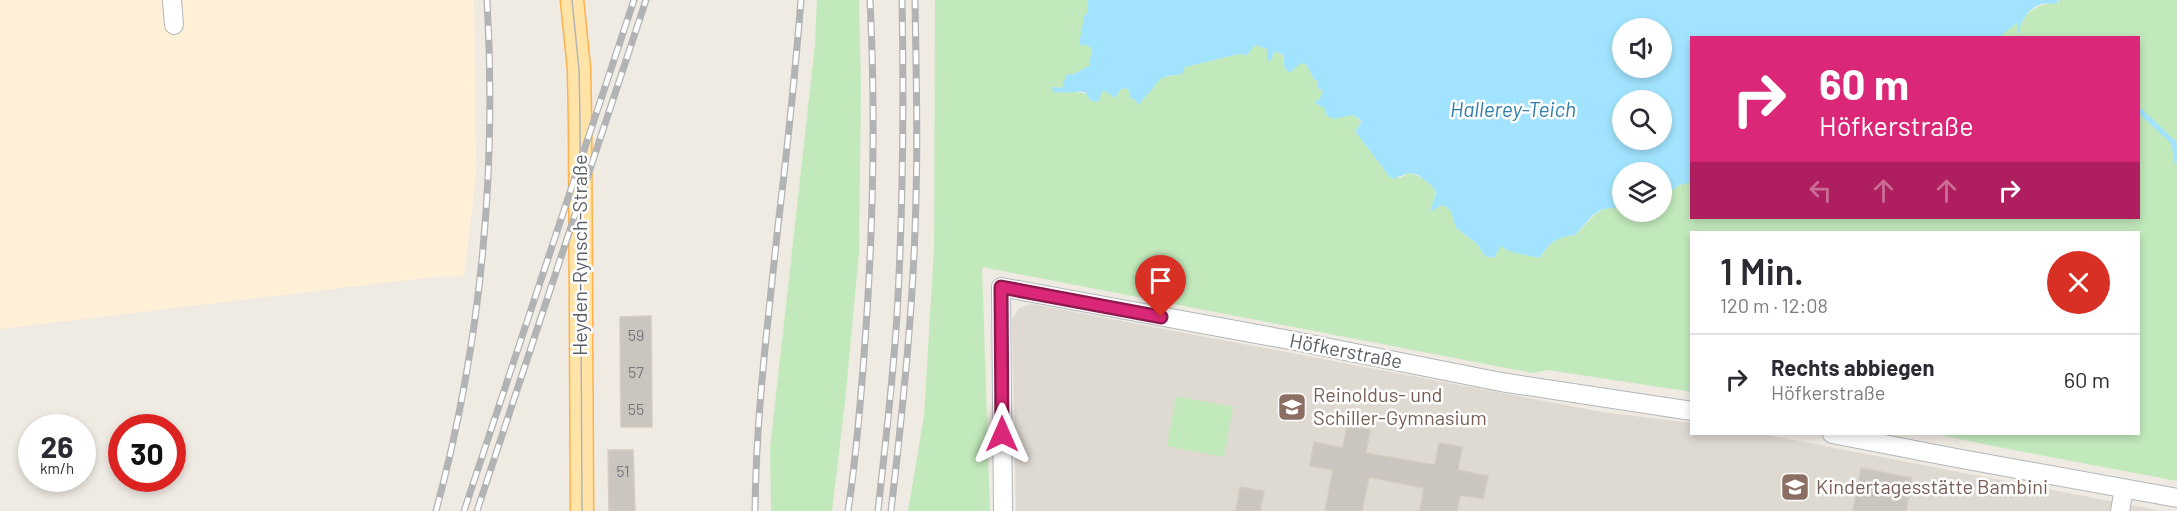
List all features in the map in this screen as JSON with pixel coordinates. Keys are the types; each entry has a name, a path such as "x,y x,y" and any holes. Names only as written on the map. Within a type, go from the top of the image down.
{"main road":[{"name":"Heyden-Rynsch-Straße","path":"572,0 579,69 582,511"}],"street":[{"path":"172,0 174,25"},
{"name":"Höfkerstraße","path":"1003,511 1001,287 1295,341 1501,382 1690,411"},
{"path":"1837,435 2177,498"},
{"path":"2120,511 2124,489"}],"shaded area":[{"path":"0,0 474,0 476,175 464,276 433,277 0,329"},
{"name":"Reinoldus- und Schiller-Gymnasium","path":"1032,304 1602,412 1690,423 1690,435 1767,435 2161,511 1016,511 1012,319 1019,308"}],"green space":[{"path":"817,0 859,0 861,87 859,253 832,511 771,511 770,448 815,44"},
{"path":"935,0 1088,0 1083,45 1092,49 1089,67 1074,74 1062,88 1052,87 1062,93 1070,91 1088,94 1103,90 1115,98 1121,89 1126,88 1130,98 1139,105 1160,78 1181,74 1185,67 1239,54 1245,55 1255,45 1267,49 1267,61 1273,57 1275,51 1282,54 1284,67 1293,68 1303,62 1310,69 1314,79 1318,81 1318,88 1323,92 1319,100 1315,100 1325,109 1327,116 1353,115 1361,121 1355,131 1388,175 1400,178 1409,173 1432,185 1435,199 1431,211 1442,205 1447,207 1456,228 1477,244 1485,256 1494,258 1501,245 1540,258 1551,244 1564,237 1575,235 1592,217 1604,209 1612,208 1612,222 1672,222 1672,190 1688,183 1690,183 1690,219 2140,219 2140,36 1999,36 2016,23 2019,28 2026,16 2034,9 2059,2 2059,0 2177,0 2177,481 1940,435 2140,435 2140,231 1690,231 1690,392 1548,370 1532,373 982,267 990,511 908,511 924,416 934,248"},
{"path":"1176,396 1233,407 1224,457 1167,446"}],"water":[{"name":"Hallerey-Teich","path":"1088,0 2059,0 2056,4 2042,4 2032,9 2022,22 2018,36 2017,23 2001,36 1690,36 1690,183 1681,184 1672,190 1672,162 1612,162 1612,208 1603,209 1593,215 1575,235 1554,241 1540,258 1508,251 1501,246 1494,258 1485,256 1477,244 1456,228 1447,207 1442,205 1430,212 1436,193 1432,186 1418,175 1409,173 1392,179 1355,131 1361,120 1353,115 1334,119 1327,116 1325,109 1315,103 1323,92 1318,88 1318,81 1314,79 1306,64 1301,63 1288,72 1284,67 1283,55 1274,53 1271,60 1267,61 1267,49 1255,45 1247,55 1239,54 1185,67 1182,74 1161,79 1139,105 1129,97 1129,91 1126,88 1121,89 1115,98 1103,90 1098,102 1090,100 1085,92 1053,92 1052,87 1062,88 1066,75 1074,74 1089,66 1092,49 1087,45 1079,45 1084,17 1088,11"}],"building":[{"path":"651,316 652,427 621,427 620,317"},
{"path":"1347,425 1370,430 1366,453 1435,465 1439,443 1462,447 1458,470 1488,476 1483,499 1460,495 1457,511 1420,511 1424,488 1369,477 1362,511 1325,511 1333,470 1310,466 1314,442 1343,448"},
{"path":"608,450 633,450 635,511 609,511"},
{"path":"1861,468 1912,478 1906,511 1853,511"},
{"path":"1240,487 1264,491 1260,511 1236,511"}],"waterway":[{"path":"2140,111 2174,143 2177,162"}],"tram line":[{"path":"572,0 579,69 582,511"}],"railway":[{"path":"436,511 452,448 464,385 475,322 482,258 490,129 487,0"},
{"path":"464,511 634,0"},
{"path":"477,511 646,0"},
{"path":"755,511 763,368 801,0"},
{"path":"848,511 859,414 870,267 873,178 870,0"},
{"path":"878,511 893,364 899,276 903,79 902,0"},
{"path":"891,511 907,354 915,236 917,148 915,0"}],"place":[{"name":"Reinoldus- und Schiller-Gymnasium","path":"1292,407"},
{"name":"Kindertagesstätte Bambini","path":"1795,487"}],"route":[{"path":"1002,434 1001,287 1161,317"}]}
